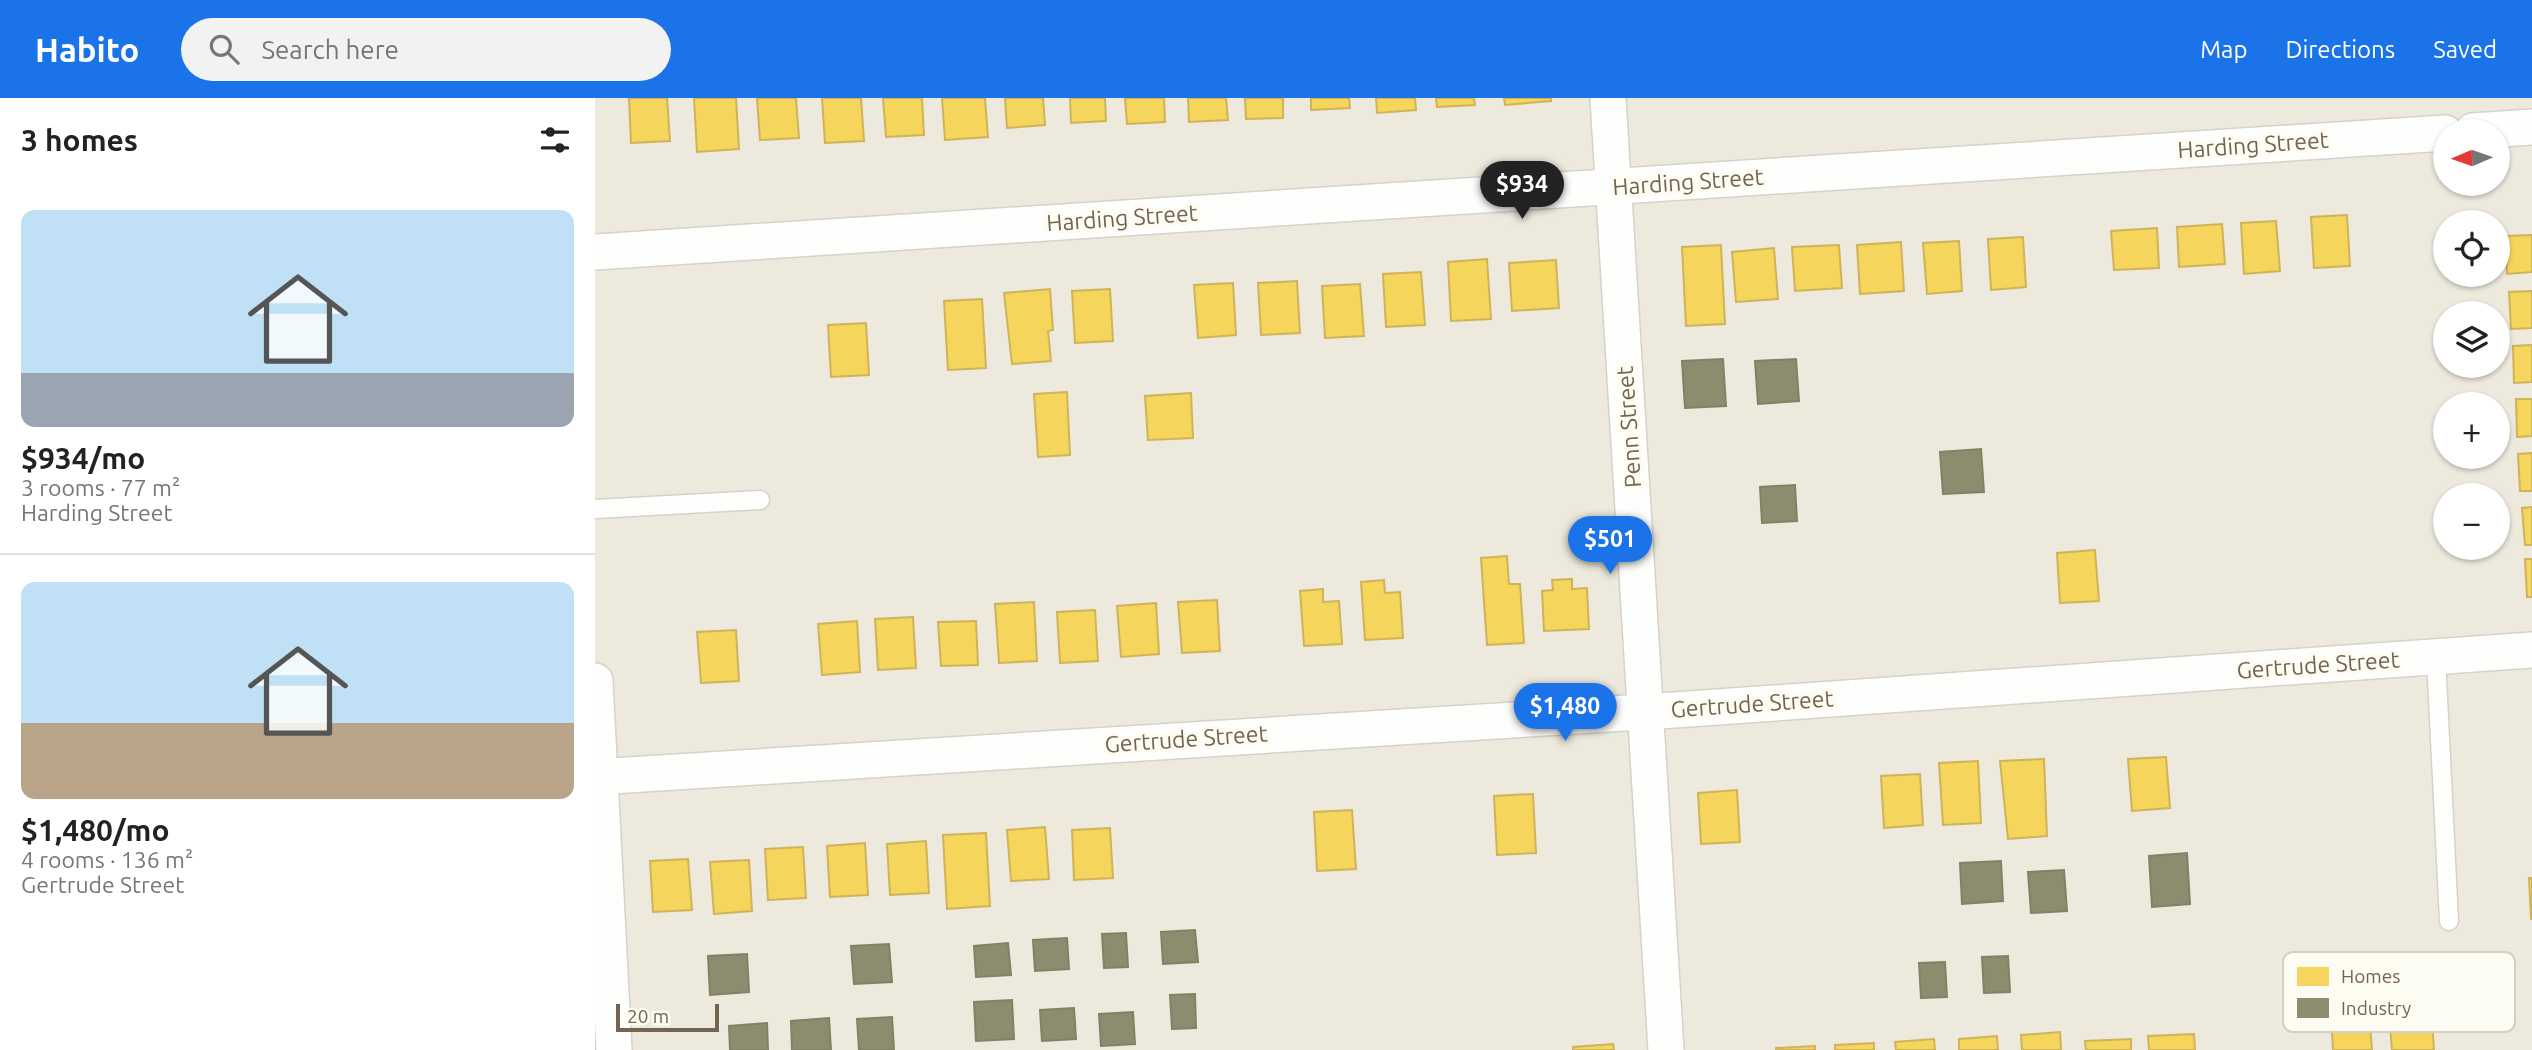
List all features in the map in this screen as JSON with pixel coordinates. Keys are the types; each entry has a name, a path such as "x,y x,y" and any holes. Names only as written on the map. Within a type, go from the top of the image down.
{"street":[{"name":"Penn Street","path":"1608,98 1666,1050"},
{"path":"2510,128 2532,127"},
{"name":"Harding Street","path":"595,251 2433,134"},
{"name":"Gertrude Street","path":"598,777 1647,711 2532,650"},
{"path":"595,681 614,1050"}],"lane":[{"path":"595,509 760,500"},
{"path":"2436,657 2449,921"}],"shaded area":[{"path":"595,98 2532,98 2532,1050 595,1050"}],"building: Homes":[{"path":"629,98 667,98 670,141 631,143"},
{"path":"694,98 736,98 739,149 697,152"},
{"path":"757,98 796,98 799,138 760,140"},
{"path":"822,98 861,98 864,141 825,143"},
{"path":"883,98 922,98 924,135 886,137"},
{"path":"942,98 985,98 988,137 945,140"},
{"path":"1005,98 1043,98 1045,125 1007,128"},
{"path":"1070,98 1105,98 1106,121 1071,123"},
{"path":"1125,98 1164,98 1165,122 1127,124"},
{"path":"1188,98 1226,98 1228,120 1189,122"},
{"path":"1245,98 1283,98 1283,118 1246,119"},
{"path":"1311,98 1349,98 1350,108 1311,110"},
{"path":"1376,98 1415,98 1416,110 1377,113"},
{"path":"1436,98 1474,98 1475,105 1437,107"},
{"path":"1504,98 1551,98 1551,101 1505,105"},
{"path":"2347,215 2350,266 2314,268 2311,217"},
{"path":"2276,221 2280,271 2244,274 2241,223"},
{"path":"2222,224 2225,264 2179,267 2177,227"},
{"path":"2157,228 2159,268 2114,270 2111,231"},
{"path":"2532,235 2532,272 2510,274 2510,236"},
{"path":"2023,237 2026,287 1991,290 1988,239"},
{"path":"1959,241 1962,291 1927,294 1923,243"},
{"path":"1901,242 1904,291 1860,294 1857,245"},
{"path":"1721,245 1725,324 1686,326 1682,247"},
{"path":"1839,245 1842,288 1795,291 1792,247"},
{"path":"1774,248 1778,299 1736,302 1732,252"},
{"path":"1487,259 1491,319 1451,321 1448,262"},
{"path":"1556,260 1559,308 1512,311 1509,263"},
{"path":"1421,272 1425,325 1386,327 1383,274"},
{"path":"1297,281 1300,333 1261,335 1258,283"},
{"path":"1233,283 1236,335 1198,338 1194,285"},
{"path":"1360,284 1364,336 1325,338 1322,286"},
{"path":"1050,289 1053,330 1048,331 1051,361 1012,364 1004,293"},
{"path":"1110,289 1113,341 1075,343 1072,291"},
{"path":"2532,291 2532,328 2511,329 2509,292"},
{"path":"982,299 986,368 948,370 944,301"},
{"path":"866,323 869,375 831,377 828,325"},
{"path":"2532,345 2532,382 2514,383 2513,346"},
{"path":"1067,392 1070,455 1038,457 1034,394"},
{"path":"1191,393 1193,438 1148,440 1145,396"},
{"path":"2516,399 2532,399 2532,436 2517,437"},
{"path":"2532,453 2532,491 2520,491 2518,454"},
{"path":"2532,507 2532,545 2525,545 2522,508"},
{"path":"2095,550 2099,601 2060,603 2057,553"},
{"path":"1507,556 1509,584 1520,584 1524,643 1487,645 1481,558"},
{"path":"2525,559 2532,559 2532,597 2527,597"},
{"path":"1572,579 1572,589 1587,588 1589,629 1544,631 1542,591 1553,590 1552,580"},
{"path":"1384,580 1385,593 1400,592 1403,638 1365,640 1361,582"},
{"path":"1323,589 1323,602 1339,601 1342,644 1304,646 1300,591"},
{"path":"1217,600 1220,651 1182,653 1178,602"},
{"path":"1034,602 1037,661 999,663 995,604"},
{"path":"1156,603 1159,654 1121,657 1117,606"},
{"path":"1095,610 1098,661 1060,663 1057,612"},
{"path":"913,617 916,668 878,670 875,619"},
{"path":"857,621 860,672 822,675 818,624"},
{"path":"976,621 978,665 941,666 938,622"},
{"path":"736,630 739,681 701,683 697,632"},
{"path":"2166,757 2170,808 2132,811 2128,759"},
{"path":"2044,759 2047,836 2008,839 2000,761"},
{"path":"1978,761 1981,823 1943,825 1939,763"},
{"path":"1920,774 1923,825 1884,828 1881,776"},
{"path":"1737,790 1740,842 1701,844 1698,793"},
{"path":"1533,794 1536,853 1497,855 1494,796"},
{"path":"1352,810 1356,869 1317,871 1314,812"},
{"path":"1045,827 1049,879 1011,881 1007,830"},
{"path":"1110,828 1113,878 1074,880 1072,830"},
{"path":"986,833 990,906 947,909 943,835"},
{"path":"926,841 929,893 890,895 887,844"},
{"path":"865,843 868,895 830,897 827,846"},
{"path":"803,847 806,898 768,900 765,849"},
{"path":"688,859 692,910 653,912 650,861"},
{"path":"749,860 752,911 714,914 710,862"},
{"path":"2529,878 2532,878 2532,919 2531,919"},
{"path":"2060,1032 2061,1050 2022,1050 2021,1035"},
{"path":"2332,1032 2371,1032 2372,1050 2333,1050"},
{"path":"2390,1032 2433,1032 2434,1050 2392,1050"},
{"path":"2194,1034 2195,1050 2149,1050 2148,1036"},
{"path":"1997,1036 1998,1050 1959,1050 1959,1039"},
{"path":"1934,1039 1935,1050 1896,1050 1895,1042"},
{"path":"2131,1039 2131,1050 2086,1050 2085,1041"},
{"path":"1874,1043 1874,1050 1835,1050 1835,1045"},
{"path":"1613,1044 1614,1050 1573,1050 1573,1047"},
{"path":"1815,1046 1815,1050 1776,1050 1776,1048"}],"building: Industry":[{"path":"1723,359 1726,406 1685,408 1682,361"},
{"path":"1796,359 1799,401 1758,404 1755,361"},
{"path":"1981,449 1984,492 1943,494 1940,452"},
{"path":"1795,485 1797,521 1762,523 1760,487"},
{"path":"2187,853 2190,904 2152,907 2149,856"},
{"path":"2001,861 2003,901 1962,904 1960,863"},
{"path":"2064,870 2067,911 2031,913 2028,872"},
{"path":"1195,930 1198,962 1163,964 1161,932"},
{"path":"1126,933 1128,967 1104,968 1102,934"},
{"path":"1067,938 1069,969 1035,971 1033,940"},
{"path":"1008,943 1011,975 976,977 974,946"},
{"path":"889,944 892,982 854,984 851,946"},
{"path":"747,954 749,992 710,995 708,956"},
{"path":"2008,956 2010,992 1984,993 1982,957"},
{"path":"1945,962 1947,997 1921,998 1919,963"},
{"path":"1195,994 1196,1028 1172,1029 1170,995"},
{"path":"1012,1000 1014,1039 976,1041 974,1002"},
{"path":"1074,1008 1076,1039 1042,1041 1040,1010"},
{"path":"1133,1012 1135,1044 1101,1046 1099,1014"},
{"path":"892,1017 894,1050 859,1050 857,1019"},
{"path":"829,1018 831,1050 792,1050 791,1021"},
{"path":"767,1023 768,1050 730,1050 729,1026"}]}
